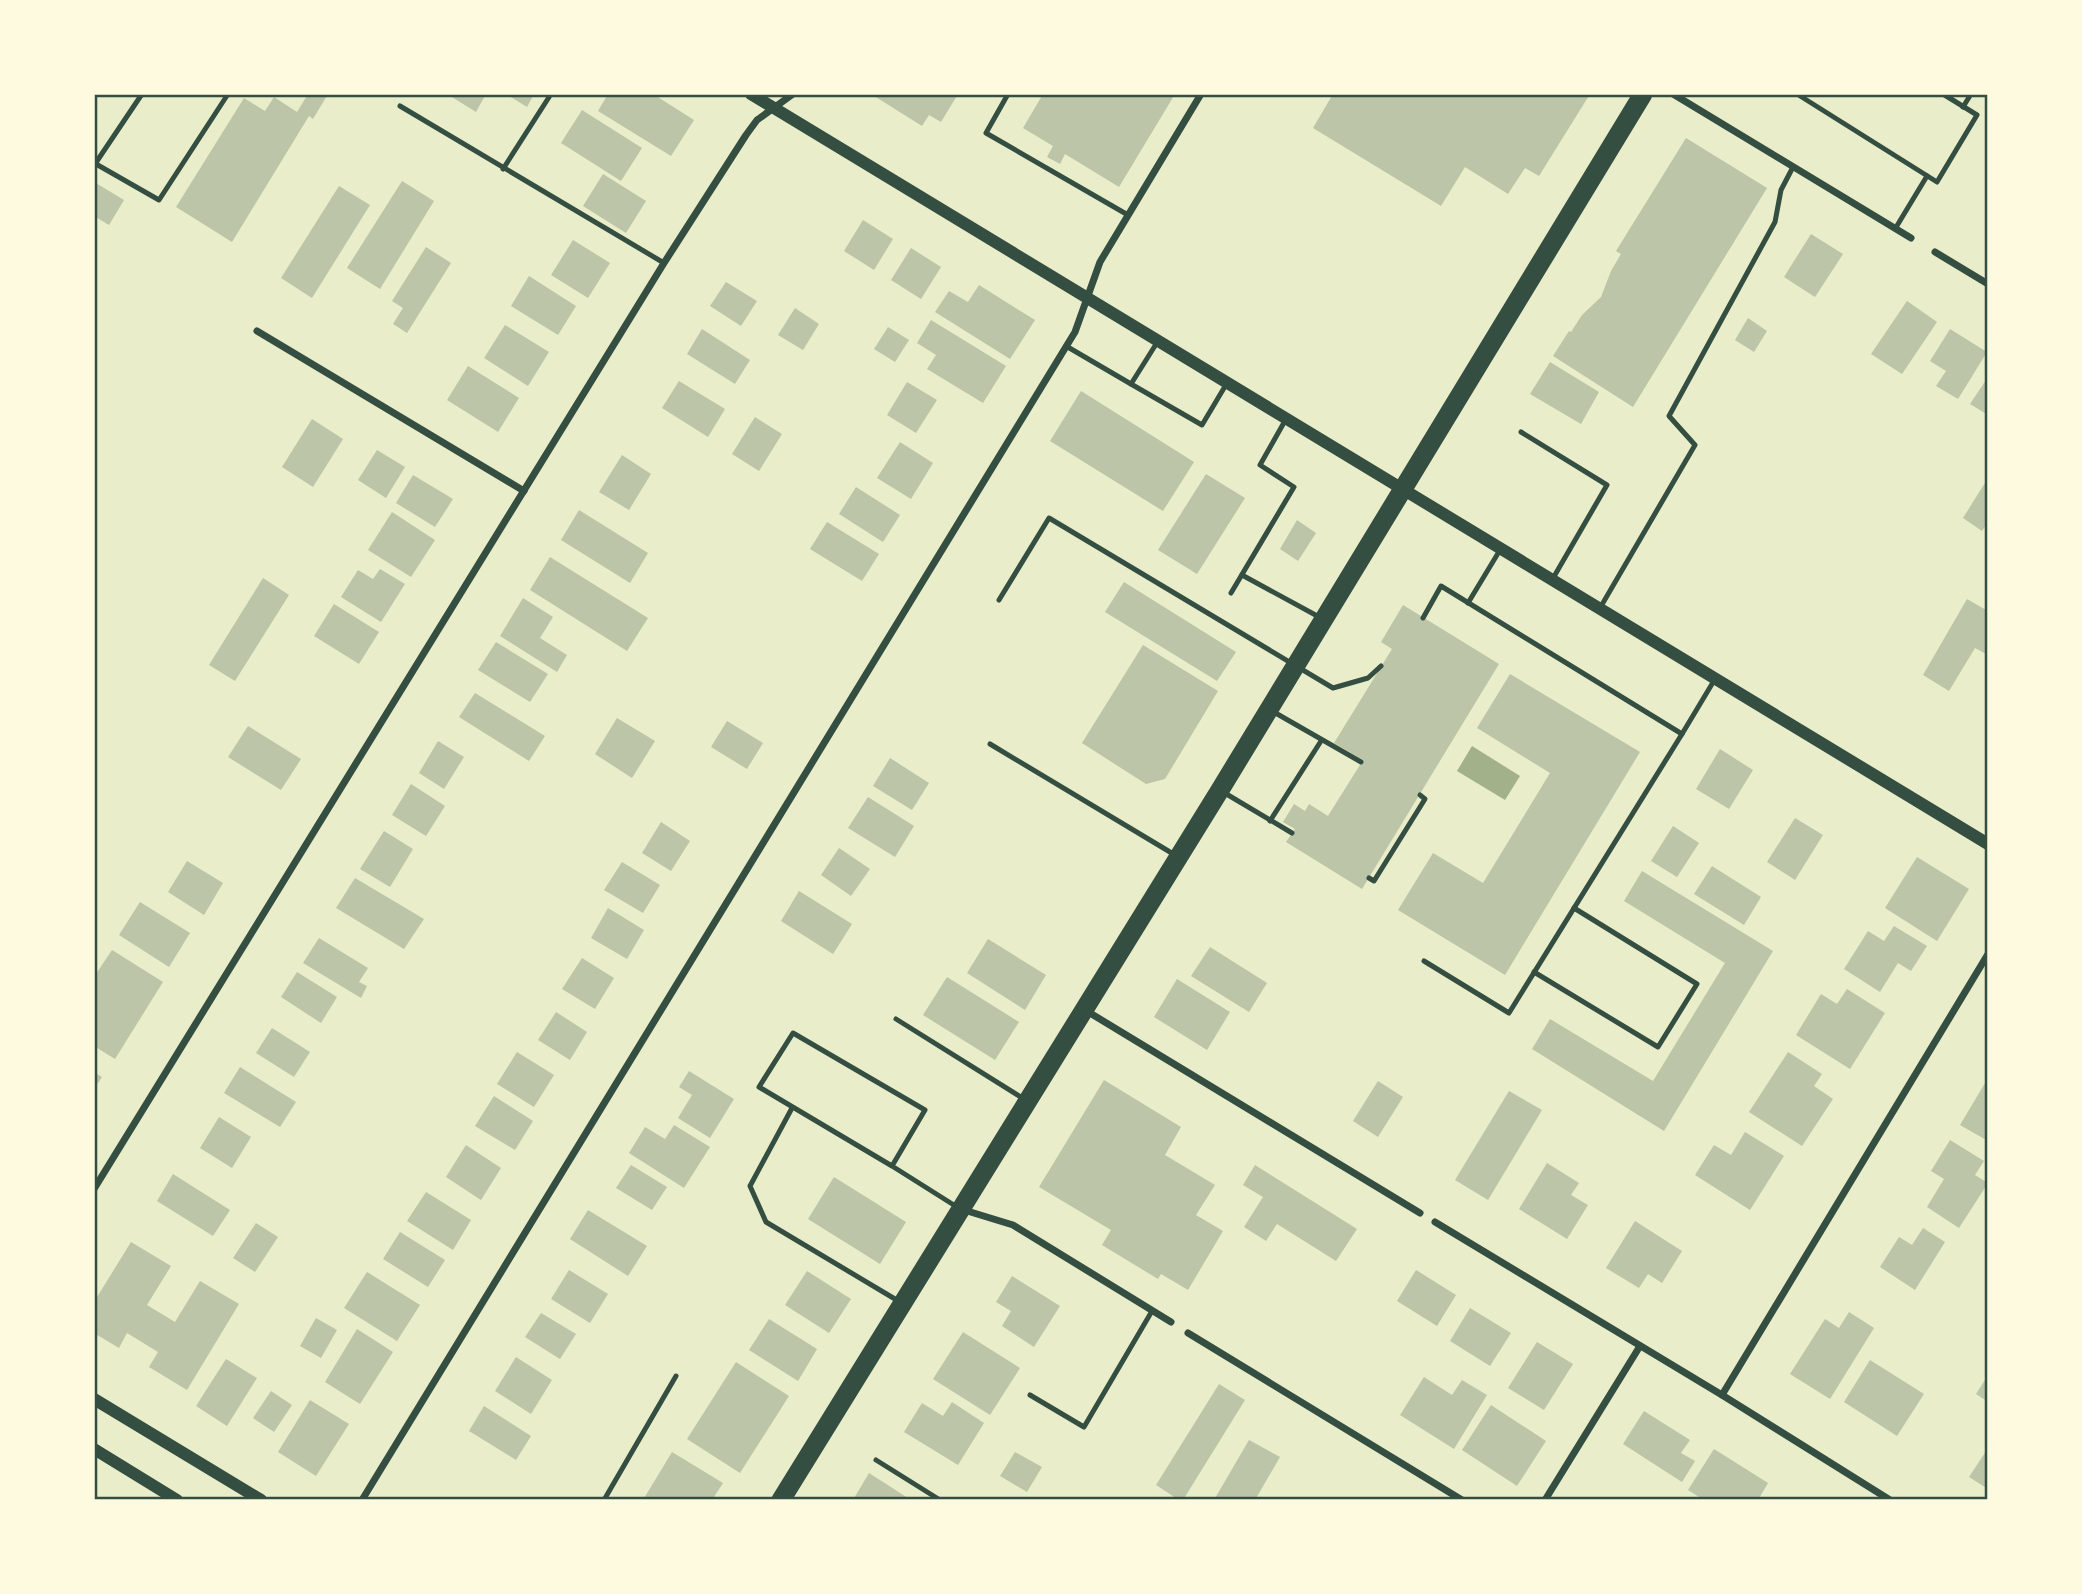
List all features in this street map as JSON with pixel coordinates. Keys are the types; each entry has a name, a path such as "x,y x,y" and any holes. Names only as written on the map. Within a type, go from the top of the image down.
{"highway":[{"path":"781,1500 1220,790 1643,94"}],"street":[{"path":"751,94 1987,844"},
{"path":"94,1189 664,263 757,120 793,94"},
{"path":"362,1500 1075,332 1100,262 1201,94"},
{"path":"1673,94 1910,238"},
{"path":"1935,252 1987,284"},
{"path":"257,331 524,491"},
{"path":"1722,1395 1987,954"},
{"path":"1084,1009 1420,1213"},
{"path":"960,1209 1013,1226 1171,1322"},
{"path":"1435,1222 1722,1395 1889,1500"},
{"path":"1188,1333 1462,1500"},
{"path":"1545,1500 1640,1346"},
{"path":"94,1399 261,1500"},
{"path":"94,1449 177,1500"}],"lane":[{"path":"142,94 95,164 159,200 228,94"},
{"path":"503,169 551,94"},
{"path":"1008,94 986,133 1128,215"},
{"path":"1797,94 1937,182 1977,115 1943,94"},
{"path":"1964,107 1971,94"},
{"path":"400,106 664,263"},
{"path":"1600,610 1695,445 1669,416 1775,222 1781,190 1793,167"},
{"path":"1895,229 1927,176"},
{"path":"1131,384 1158,341"},
{"path":"1066,346 1202,425 1227,383"},
{"path":"1231,593 1294,487 1260,465 1286,419"},
{"path":"1521,432 1607,485 1552,580"},
{"path":"999,600 1049,518 1333,688 1368,677 1381,666"},
{"path":"1468,603 1500,550"},
{"path":"1241,575 1324,619"},
{"path":"1423,618 1441,586 1682,734"},
{"path":"1424,961 1509,1013 1715,679"},
{"path":"1269,709 1361,762"},
{"path":"1270,821 1321,741"},
{"path":"990,744 1177,857"},
{"path":"1220,790 1292,833"},
{"path":"1369,878 1374,881 1425,799 1420,795"},
{"path":"1534,972 1658,1047 1691,995 1697,984 1574,908"},
{"path":"896,1019 1027,1100"},
{"path":"892,1166 925,1111 793,1033 759,1087 960,1209"},
{"path":"792,1108 750,1186 766,1222 902,1304"},
{"path":"1030,1395 1084,1427 1152,1311"},
{"path":"604,1500 676,1376"},
{"path":"876,1460 940,1500"}],"shaded area":[{"path":"1472,746 1520,776 1505,800 1457,771"}],"building":[{"path":"308,94 328,94 313,119 309,116 232,242 176,207 244,98 265,111 274,97 297,112"},
{"path":"447,94 486,94 476,112"},
{"path":"506,94 534,94 527,107"},
{"path":"608,94 653,94 694,120 671,156 598,111"},
{"path":"871,94 958,94 941,122 929,115 922,126"},
{"path":"1043,94 1175,94 1119,187 1065,154 1060,164 1047,157 1053,146 1023,128"},
{"path":"1333,94 1590,94 1539,176 1525,168 1508,194 1465,167 1441,206 1313,128"},
{"path":"582,110 642,148 621,181 561,143"},
{"path":"1686,138 1767,188 1633,407 1553,356 1582,315 1601,297 1621,254 1616,251"},
{"path":"603,174 646,201 626,233 583,206"},
{"path":"402,181 434,201 380,289 347,268"},
{"path":"94,182 124,200 109,225 94,216"},
{"path":"339,186 370,205 312,298 281,278"},
{"path":"863,220 893,239 874,270 844,251"},
{"path":"1811,234 1843,254 1815,297 1784,277"},
{"path":"573,240 610,263 588,298 551,275"},
{"path":"426,247 451,263 407,333 393,324 403,308 392,301"},
{"path":"911,248 941,267 921,299 891,280"},
{"path":"529,276 576,306 558,335 511,306"},
{"path":"726,282 757,301 741,326 710,306"},
{"path":"979,285 1035,320 1010,359 935,312 949,291 968,302"},
{"path":"1907,301 1937,322 1902,374 1871,354"},
{"path":"795,308 819,324 803,350 778,335"},
{"path":"1748,318 1767,331 1754,352 1735,340"},
{"path":"931,320 1006,366 983,403 927,369 936,355 917,343"},
{"path":"505,325 549,352 528,386 484,358"},
{"path":"888,327 909,340 895,362 874,349"},
{"path":"702,329 750,360 735,384 687,354"},
{"path":"1950,329 1987,352 1958,399 1936,386 1946,371 1930,361"},
{"path":"1550,362 1599,392 1581,424 1530,394"},
{"path":"468,366 519,398 498,432 447,400"},
{"path":"1988,377 1988,415 1970,404"},
{"path":"679,381 725,409 708,437 662,408"},
{"path":"907,382 937,400 916,433 887,415"},
{"path":"1081,391 1194,462 1163,511 1050,441"},
{"path":"755,417 782,434 759,471 732,454"},
{"path":"312,419 343,439 313,487 282,467"},
{"path":"900,442 933,463 911,499 877,478"},
{"path":"377,450 405,467 386,498 358,480"},
{"path":"622,455 651,474 629,510 599,492"},
{"path":"1206,474 1245,498 1197,574 1158,550"},
{"path":"413,475 453,499 435,527 396,503"},
{"path":"1988,478 1988,522 1982,531 1963,518"},
{"path":"856,487 900,515 883,542 839,514"},
{"path":"579,510 648,553 630,583 561,540"},
{"path":"392,512 435,540 411,577 368,550"},
{"path":"1297,520 1316,533 1298,561 1280,549"},
{"path":"827,522 879,554 862,581 810,549"},
{"path":"550,557 648,618 627,651 530,590"},
{"path":"380,569 405,584 381,622 341,597 358,570 373,579"},
{"path":"263,578 289,595 235,681 209,665"},
{"path":"1124,582 1236,652 1217,681 1105,612"},
{"path":"523,598 553,617 540,638 567,655 557,672 500,636"},
{"path":"1967,599 1988,611 1988,655 1975,648 1949,691 1923,675"},
{"path":"334,604 379,632 359,664 314,636"},
{"path":"1403,605 1499,664 1362,889 1286,842 1295,829 1283,822 1294,804 1305,811 1309,804 1328,816 1363,760 1334,743 1392,649 1381,642"},
{"path":"496,642 548,674 530,702 478,670"},
{"path":"1143,645 1218,691 1165,779 1146,784 1082,743"},
{"path":"1510,674 1640,752 1505,975 1398,910 1433,853 1483,883 1550,773 1477,728"},
{"path":"475,693 545,736 529,761 459,717"},
{"path":"617,718 655,741 632,778 595,754"},
{"path":"727,721 763,743 747,769 711,747"},
{"path":"248,726 301,759 281,790 228,757"},
{"path":"438,741 464,757 444,789 419,773"},
{"path":"1720,749 1753,770 1729,809 1696,789"},
{"path":"890,758 929,783 912,810 873,786"},
{"path":"411,784 445,806 426,836 392,815"},
{"path":"868,797 914,826 895,857 848,828"},
{"path":"1795,818 1823,835 1795,880 1767,862"},
{"path":"661,822 690,841 671,871 642,853"},
{"path":"1673,826 1699,843 1677,877 1651,861"},
{"path":"384,831 413,849 390,887 360,869"},
{"path":"839,848 870,869 851,896 821,875"},
{"path":"1917,857 1969,889 1937,941 1885,908"},
{"path":"187,861 223,883 204,915 168,892"},
{"path":"622,862 660,885 643,913 604,890"},
{"path":"1712,866 1761,897 1744,925 1694,894"},
{"path":"1642,871 1773,951 1664,1131 1532,1049 1550,1019 1653,1081 1725,963 1624,901"},
{"path":"355,878 424,919 404,949 336,908"},
{"path":"799,891 852,924 833,954 781,921"},
{"path":"140,902 190,933 169,967 119,935"},
{"path":"608,908 644,930 627,959 591,938"},
{"path":"1894,926 1927,946 1911,971 1898,963 1880,992 1844,969 1868,931 1884,941"},
{"path":"319,938 368,968 359,982 367,986 361,998 303,963"},
{"path":"988,939 1046,975 1025,1010 967,973"},
{"path":"1210,947 1267,983 1249,1012 1191,976"},
{"path":"112,950 163,982 115,1059 94,1046 94,977"},
{"path":"582,958 614,978 595,1009 562,989"},
{"path":"297,972 337,997 321,1023 281,997"},
{"path":"947,977 1019,1022 995,1060 923,1015"},
{"path":"1177,979 1230,1012 1207,1050 1154,1017"},
{"path":"1847,989 1885,1013 1850,1069 1796,1035 1821,994 1837,1004"},
{"path":"556,1012 587,1032 570,1060 538,1040"},
{"path":"272,1028 310,1052 294,1077 256,1053"},
{"path":"517,1052 554,1075 534,1107 497,1084"},
{"path":"1788,1052 1822,1074 1814,1086 1833,1099 1802,1146 1749,1112"},
{"path":"240,1067 296,1102 280,1127 224,1093"},
{"path":"689,1071 734,1099 710,1138 678,1118 692,1095 679,1087"},
{"path":"94,1072 102,1077 94,1089"},
{"path":"1988,1078 1988,1141 1960,1125"},
{"path":"1104,1080 1181,1127 1165,1155 1215,1185 1196,1215 1223,1231 1188,1290 1161,1274 1158,1279 1102,1245 1111,1230 1039,1187"},
{"path":"1378,1081 1403,1097 1378,1137 1353,1121"},
{"path":"1509,1091 1542,1110 1488,1200 1455,1180"},
{"path":"494,1096 533,1121 515,1150 475,1126"},
{"path":"219,1117 251,1137 232,1168 200,1148"},
{"path":"674,1125 710,1147 684,1188 629,1153 645,1127 665,1139"},
{"path":"1745,1132 1784,1156 1750,1210 1695,1175 1714,1145 1731,1155"},
{"path":"1950,1140 1984,1161 1975,1175 1988,1183 1959,1228 1927,1207 1944,1179 1931,1171"},
{"path":"466,1145 501,1168 481,1200 446,1177"},
{"path":"1547,1163 1579,1183 1571,1195 1588,1205 1567,1239 1519,1209"},
{"path":"631,1165 667,1187 652,1210 616,1188"},
{"path":"1255,1165 1357,1229 1336,1261 1277,1224 1266,1241 1244,1227 1263,1197 1243,1185"},
{"path":"173,1174 230,1210 213,1236 157,1201"},
{"path":"834,1177 906,1222 880,1264 808,1219"},
{"path":"426,1192 471,1220 453,1250 407,1221"},
{"path":"588,1210 647,1246 628,1276 570,1239"},
{"path":"1635,1221 1682,1251 1662,1283 1648,1274 1639,1288 1606,1268"},
{"path":"256,1223 278,1237 255,1272 233,1258"},
{"path":"1923,1228 1945,1242 1915,1290 1880,1267 1899,1237 1912,1245"},
{"path":"400,1232 445,1260 428,1287 383,1259"},
{"path":"131,1242 171,1266 147,1305 175,1322 200,1281 239,1304 187,1390 149,1367 158,1352 127,1333 119,1348 94,1333 94,1302"},
{"path":"569,1270 608,1294 590,1323 551,1299"},
{"path":"1416,1270 1456,1295 1437,1326 1397,1301"},
{"path":"807,1271 851,1299 829,1333 785,1305"},
{"path":"367,1272 420,1305 397,1341 344,1308"},
{"path":"1012,1276 1060,1306 1034,1347 1002,1326 1011,1311 996,1302"},
{"path":"1470,1308 1511,1333 1490,1366 1450,1341"},
{"path":"1849,1312 1874,1328 1830,1399 1790,1374 1825,1319 1839,1328"},
{"path":"541,1313 576,1334 560,1359 525,1337"},
{"path":"316,1318 337,1330 321,1358 300,1346"},
{"path":"769,1319 817,1349 798,1381 749,1350"},
{"path":"357,1329 393,1352 360,1404 325,1382"},
{"path":"963,1332 1020,1368 990,1415 933,1379"},
{"path":"1537,1342 1573,1364 1544,1410 1508,1388"},
{"path":"516,1357 552,1380 531,1414 495,1391"},
{"path":"226,1359 257,1378 227,1426 196,1406"},
{"path":"1870,1360 1924,1394 1897,1436 1844,1402"},
{"path":"736,1362 789,1396 740,1473 687,1439"},
{"path":"1988,1375 1988,1402 1976,1394"},
{"path":"1424,1377 1452,1395 1462,1380 1487,1395 1454,1449 1400,1415"},
{"path":"1219,1384 1245,1400 1183,1500 1179,1500 1156,1485"},
{"path":"271,1391 292,1405 274,1432 253,1418"},
{"path":"310,1400 349,1424 316,1476 278,1452"},
{"path":"952,1402 984,1423 958,1465 904,1432 922,1403 943,1416"},
{"path":"1491,1405 1546,1441 1517,1486 1462,1450"},
{"path":"484,1406 531,1436 516,1460 469,1431"},
{"path":"1644,1411 1690,1440 1681,1453 1695,1461 1682,1482 1623,1444"},
{"path":"1249,1440 1280,1457 1255,1500 1214,1500"},
{"path":"1988,1448 1988,1489 1969,1477"},
{"path":"1714,1449 1768,1483 1758,1500 1704,1500 1688,1490"},
{"path":"672,1452 723,1483 712,1500 643,1500"},
{"path":"1015,1452 1042,1467 1027,1492 1000,1476"},
{"path":"869,1473 911,1500 853,1500"}]}
